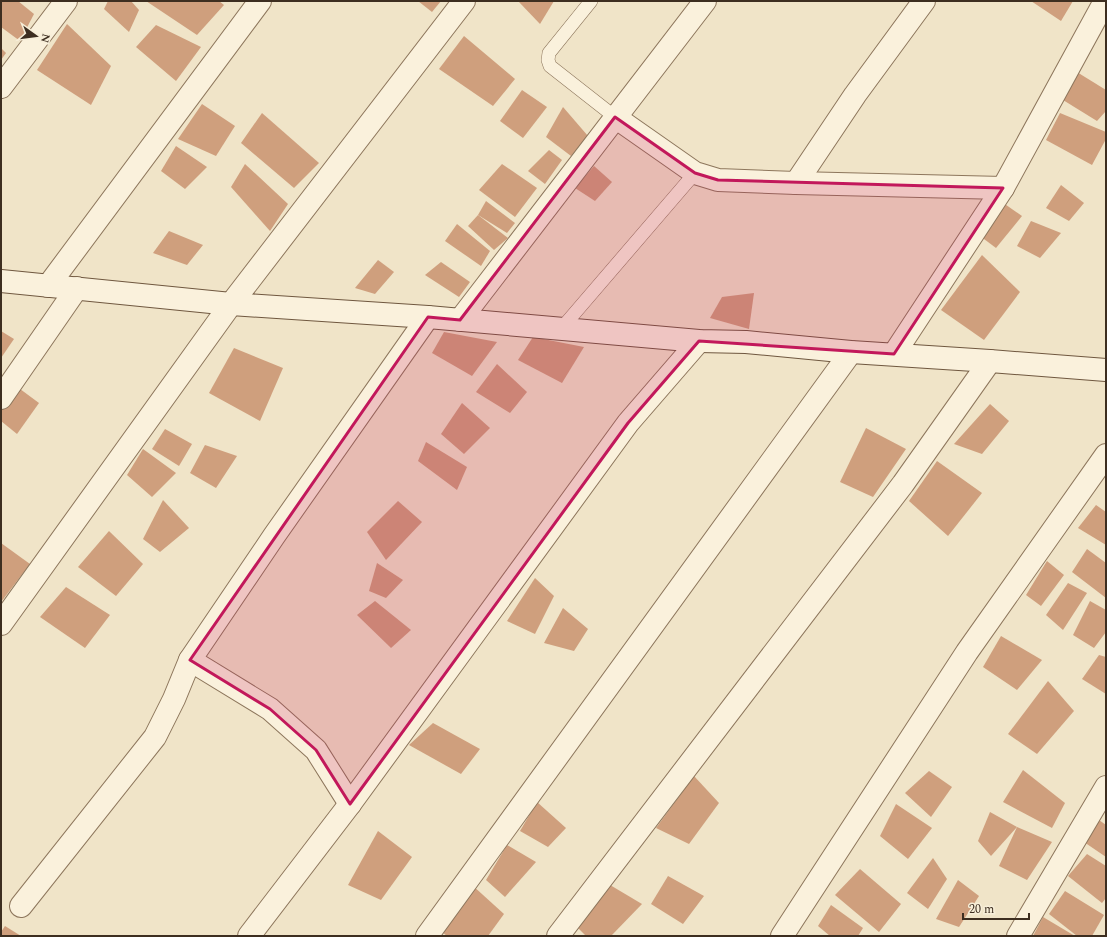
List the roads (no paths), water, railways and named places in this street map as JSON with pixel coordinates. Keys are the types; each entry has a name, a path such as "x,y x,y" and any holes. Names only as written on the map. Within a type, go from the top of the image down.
{"street":[{"path":"1,87 66,1"},
{"path":"48,286 260,1"},
{"path":"1,624 231,304 464,1"},
{"path":"460,320 705,1"},
{"path":"796,183 855,95 924,1"},
{"path":"894,354 1003,188 1105,1"},
{"path":"615,118 695,173 718,180 1003,188"},
{"path":"1,281 231,304 428,317 698,341 746,342 851,352 1106,370"},
{"path":"1,398 77,288"},
{"path":"21,906 155,737 174,699 190,660 274,536 428,317"},
{"path":"249,936 350,804 628,423 698,341"},
{"path":"427,936 851,352"},
{"path":"558,936 903,484 990,361"},
{"path":"782,936 967,652 1106,455"},
{"path":"190,660 270,709 316,750 350,804"},
{"path":"1018,936 1106,787"}],"lane":[{"path":"591,1 549,53 548,60 550,66 615,118"},
{"path":"561,329 695,173"}]}
